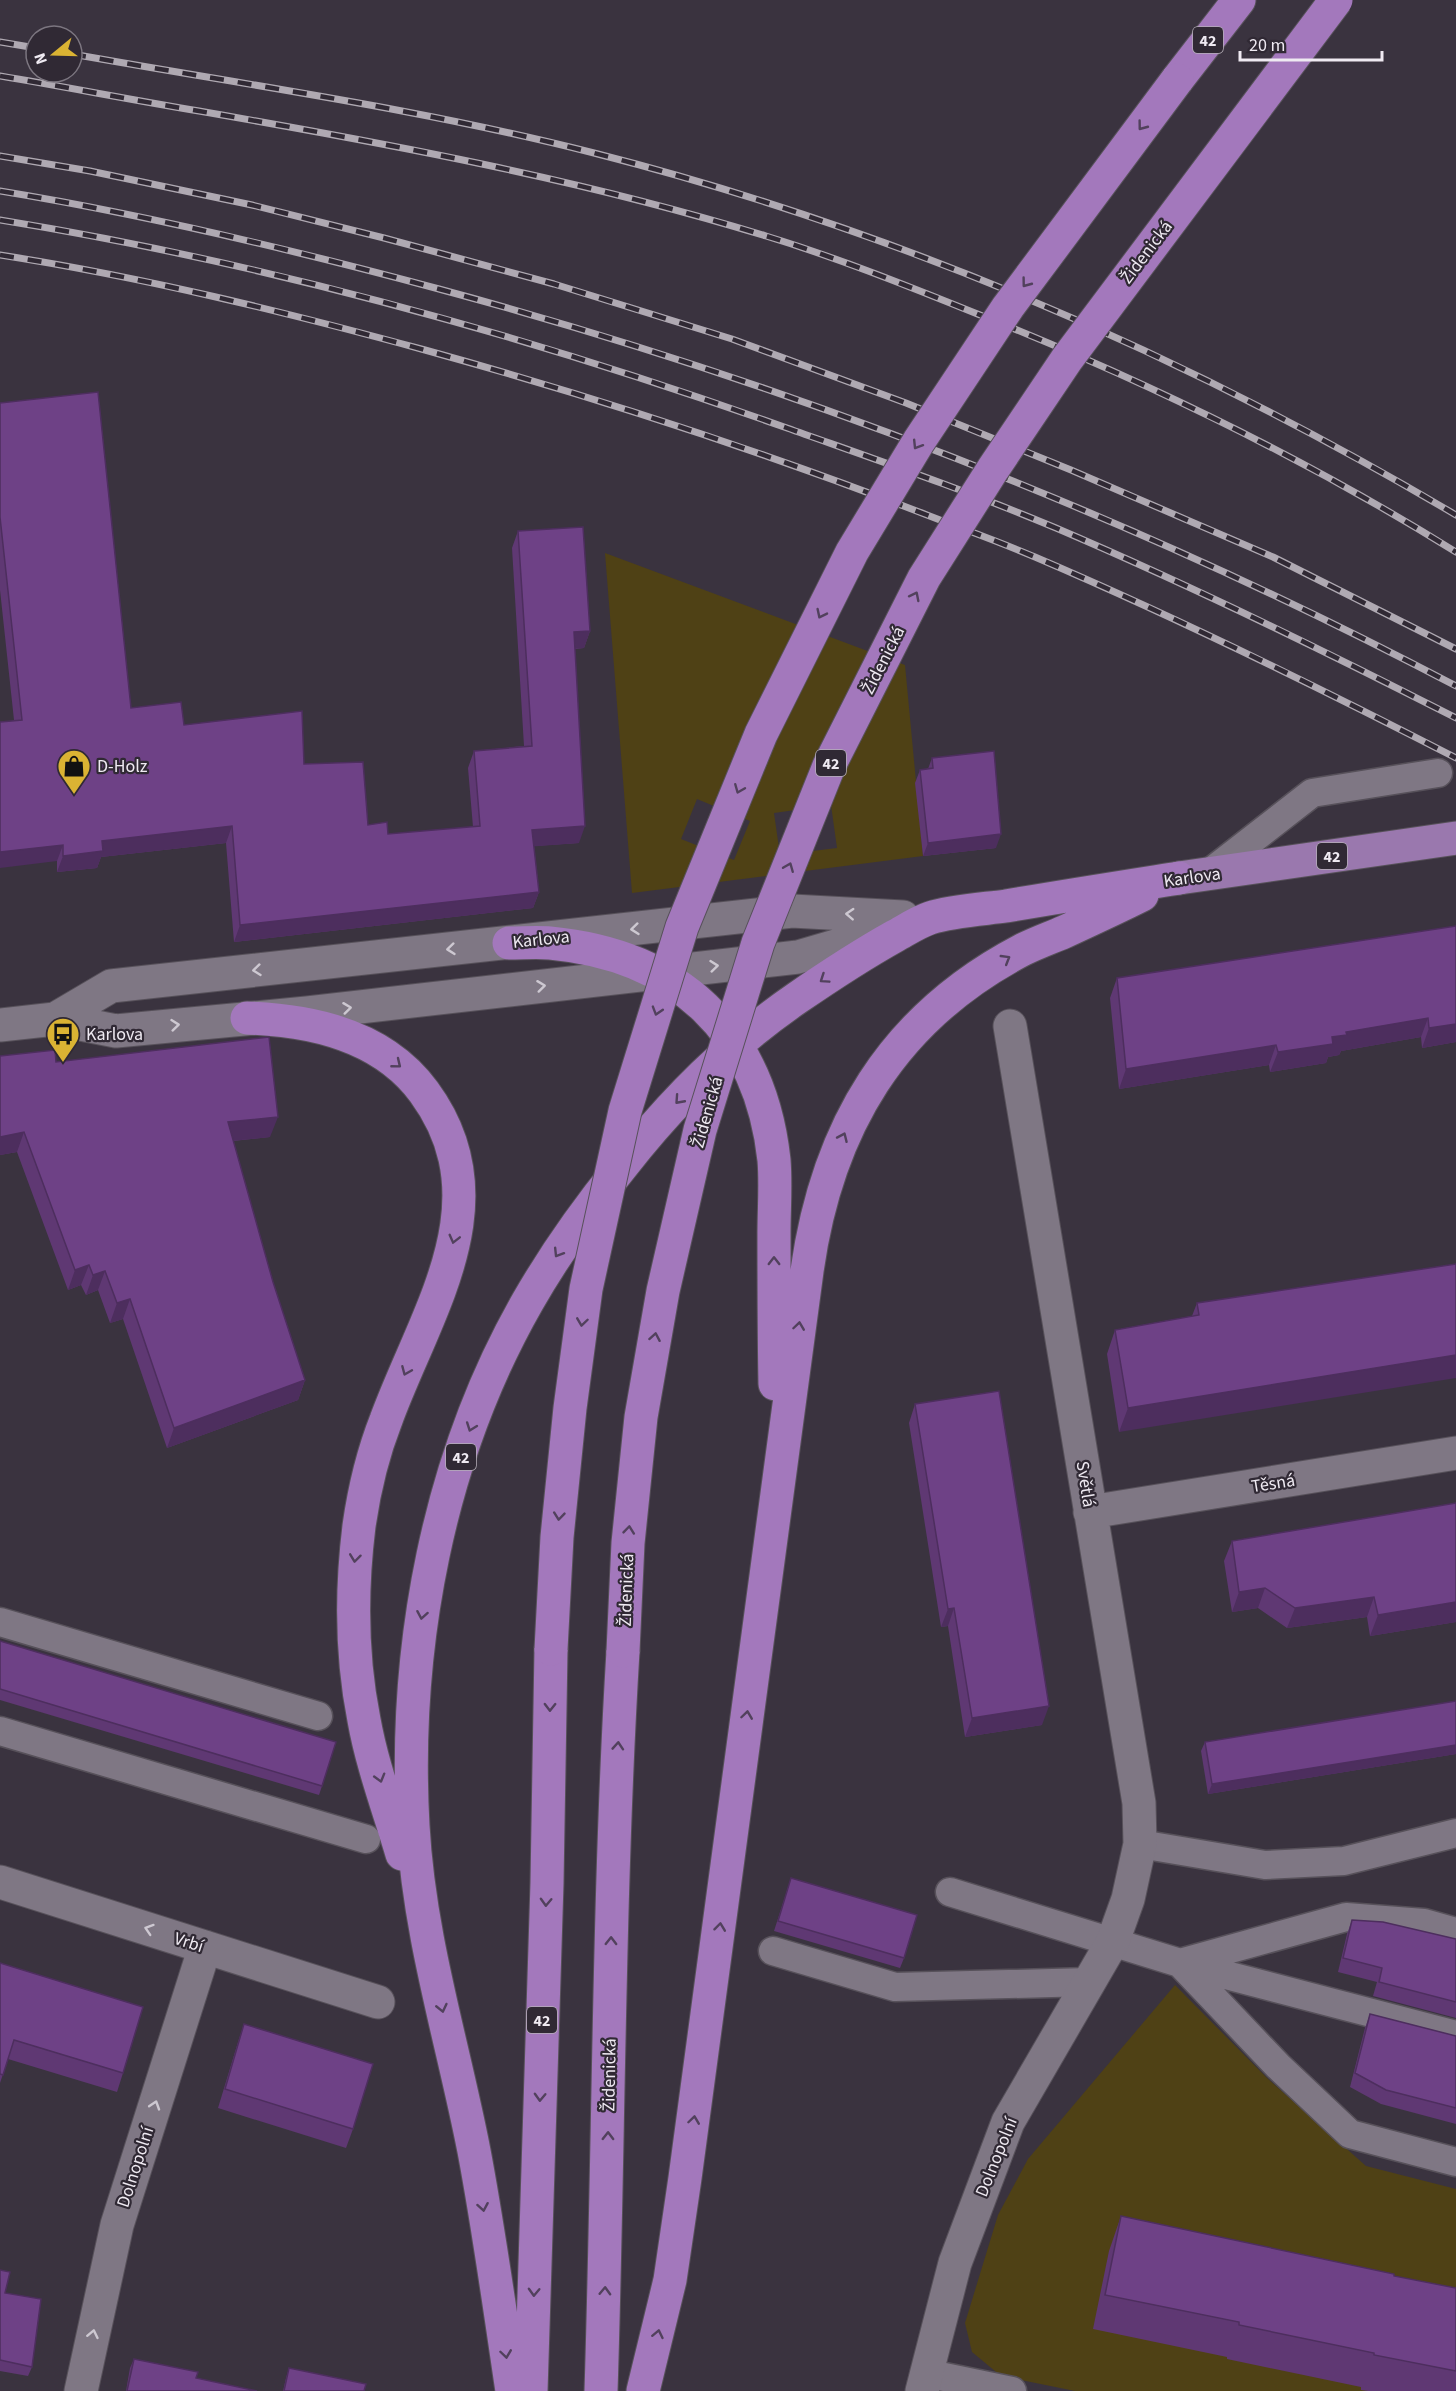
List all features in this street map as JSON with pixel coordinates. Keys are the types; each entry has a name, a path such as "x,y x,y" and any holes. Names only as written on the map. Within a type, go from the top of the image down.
{"highway":[{"name":"42","path":"531,2391 556,1537 586,1289 623,1123 682,927 756,745 852,552 919,441 1008,307 1239,0"},
{"name":"Židenická","path":"602,2391 608,2194 612,1883 628,1543 640,1417 663,1291 695,1153 759,943 829,766 924,578 993,469 1067,359 1336,0"},
{"name":"42","path":"643,2391 670,2280 684,2190 813,1230 823,1189 854,1113 875,1077 901,1044 957,991 1023,949 1194,876"},
{"name":"Karlova","path":"929,918 1194,876"},
{"name":"42","path":"512,2391 473,2150 429,1951 413,1831 411,1762 413,1694 421,1623 434,1553 452,1485 465,1443 497,1363 526,1305 560,1248 598,1195 640,1143 686,1092 735,1044 829,976 929,918"},
{"path":"509,943 550,943 589,949 623,959 675,982 717,1018 735,1044 754,1082 767,1122 774,1161 775,1509"},
{"path":"247,1018 285,1019 322,1027 357,1039 399,1064 418,1083 434,1105 446,1129 456,1158 460,1189 459,1220 447,1265 429,1317 385,1421 379,1441 359,1522 352,1622 356,1672 364,1722 429,1951"}],"main road":[{"name":"Karlova","path":"1194,876 1456,838"}],"street":[{"name":"Karlova","path":"55,1019 111,986 792,911 929,918"},
{"name":"Karlova","path":"0,1025 55,1019 116,1031 798,957 929,918"},
{"name":"Světlá","path":"1010,1026 1139,1803 1140,1844 1128,1899 1113,1941"},
{"name":"Těsná","path":"1090,1512 1456,1453"},
{"name":"Vrbí","path":"0,1882 378,2002"},
{"name":"Dolnopolní","path":"923,2382 955,2263 1008,2122 1113,1941"},
{"name":"Dolnopolní","path":"81,2391 117,2224 205,1947"}],"lane":[{"path":"1194,876 1312,794 1438,773"},
{"path":"0,1622 318,1716"},
{"path":"0,1731 366,1839"},
{"path":"1140,1844 1265,1865 1344,1862 1456,1833"},
{"path":"950,1892 1180,1963 1456,2035"},
{"path":"1180,1963 1346,1917 1424,1923 1456,1932"},
{"path":"773,1951 895,1987 1089,1982"},
{"path":"1180,1963 1278,2066 1350,2134 1456,2162"},
{"path":"923,2382 1012,2391"}],"shaded area":[{"path":"605,553 905,665 923,856 632,893","holes":["697,799 750,821 734,860 681,839","831,805 837,848 780,855 774,813"]},
{"path":"1175,1985 1267,2078 1366,2166 1456,2189 1456,2391 1075,2391 1001,2376 972,2352 965,2323 998,2215 1028,2159"}],"building":[{"path":"98,392 131,708 181,702 184,725 302,711 304,764 363,762 368,825 387,822 388,834 480,826 474,751 532,746 518,531 583,527 590,631 574,632 585,826 532,830 539,892 240,925 232,826 102,841 103,851 63,856 63,845 0,852 0,722 22,720 0,517 0,403"},
{"path":"994,751 1001,834 928,843 920,770 933,768 932,758"},
{"path":"1456,926 1456,1024 1429,1028 1428,1018 1346,1032 1347,1035 1332,1037 1333,1044 1278,1052 1276,1045 1126,1069 1117,978"},
{"path":"269,1037 278,1117 228,1122 273,1282 305,1380 174,1428 130,1299 117,1303 105,1271 93,1275 89,1265 75,1270 24,1132 0,1137 0,1056 55,1050 56,1062"},
{"path":"1456,1264 1456,1355 1128,1408 1115,1330 1199,1315 1197,1303"},
{"path":"999,1391 1049,1706 972,1718 954,1608 948,1609 915,1404"},
{"path":"1456,1503 1456,1602 1378,1615 1374,1597 1295,1608 1265,1588 1239,1592 1232,1541"},
{"path":"0,1641 336,1742 322,1786 0,1689"},
{"path":"1456,1701 1456,1745 1212,1784 1205,1742"},
{"path":"791,1878 917,1915 904,1958 778,1921"},
{"path":"1352,1920 1383,1922 1456,1939 1456,2002 1379,1982 1382,1968 1343,1958"},
{"path":"0,1963 143,2007 123,2073 14,2040 3,2075 0,2074"},
{"path":"1370,2014 1456,2036 1456,2108 1386,2090 1355,2073"},
{"path":"244,2024 373,2064 353,2129 225,2089"},
{"path":"1121,2216 1456,2288 1456,2371 1239,2325 1239,2322 1105,2295"},
{"path":"0,2270 10,2272 5,2293 41,2299 32,2367 0,2360"},
{"path":"134,2359 198,2372 196,2378 257,2391 127,2391"},
{"path":"289,2368 366,2384 364,2391 284,2391"}],"railway":[{"path":"0,42 24,46"},
{"path":"84,56 334,99 529,137 707,184 819,220 929,259 1038,303 1145,351 1250,402 1456,515"},
{"path":"0,76 342,136 484,164 626,197 792,244 869,271 1033,336 1157,391 1279,451 1456,552"},
{"path":"0,156 90,171 252,205 554,284 732,339 906,403 1071,470 1273,557 1456,649"},
{"path":"0,191 166,222 330,261 571,326 701,367 958,459 1085,511 1334,624 1456,686"},
{"path":"0,220 200,258 398,306 594,363 691,395 922,476 1056,528 1258,620 1456,718"},
{"path":"0,255 214,296 320,322 552,387 740,447 865,491 1088,580 1247,654 1456,758"}],"place":[{"name":"D-Holz","path":"74,795"},
{"name":"Karlova","path":"63,1063"}]}
